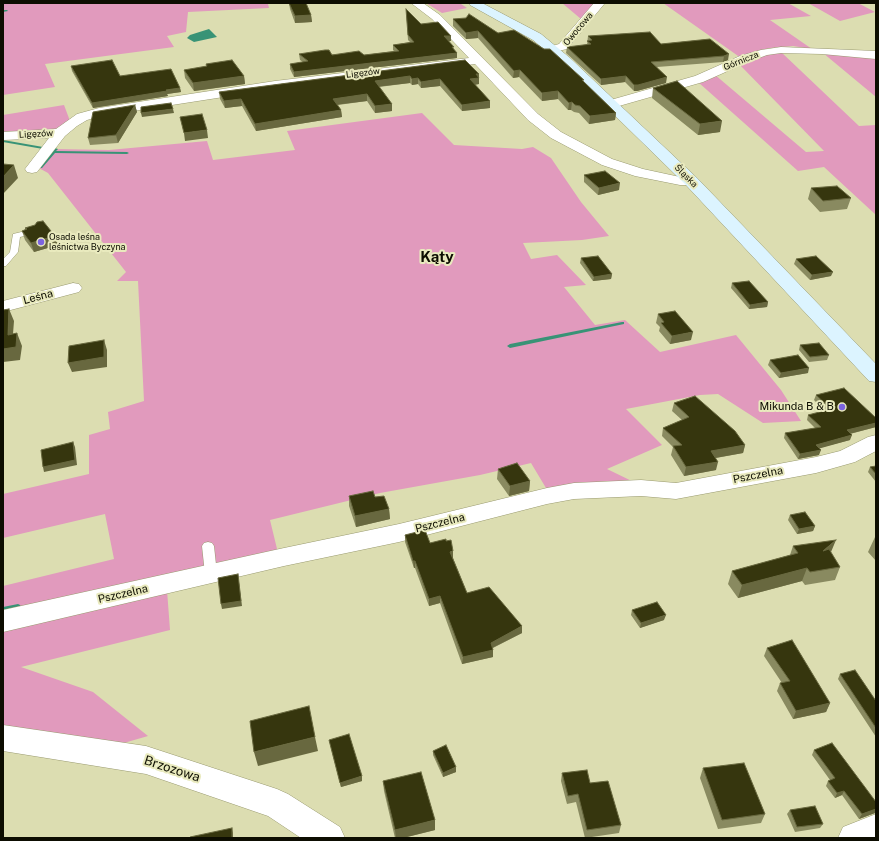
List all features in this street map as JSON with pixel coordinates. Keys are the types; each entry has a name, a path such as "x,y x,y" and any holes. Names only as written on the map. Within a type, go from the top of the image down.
{"main road":[{"name":"Śląska","path":"474,3 537,37 553,49 691,181 876,376"}],"street":[{"path":"416,3 436,17 533,117 556,135 607,162 640,173 680,181 691,181"},
{"name":"Owocowa","path":"553,49 563,47 600,3"},
{"name":"Górnicza","path":"612,104 699,79 744,58 765,52 781,50 822,51 876,55"},
{"name":"Ligęzów","path":"3,136 60,133 82,117 100,112 282,84 478,60"},
{"path":"32,169 60,133"},
{"name":"Leśna","path":"3,307 73,288"},
{"name":"Pszczelna","path":"3,621 399,533 554,495 574,491 641,488 676,491 816,465 851,455 876,442"},
{"name":"Brzozowa","path":"3,738 146,760 277,804 329,838"},
{"path":"854,838 876,829"}],"lane":[{"path":"3,264 14,252 16,236 34,231"},
{"path":"208,546 212,574"}],"shaded area":[{"path":"3,3 288,3 268,4 269,8 188,12 186,32 167,36 174,47 45,64 55,87 3,95"},
{"path":"426,3 465,3 461,4 467,8 442,13"},
{"path":"562,3 596,3 581,19"},
{"path":"663,3 788,3 811,16 770,20 812,49 793,46 770,48 741,58"},
{"path":"808,3 858,3 875,12 840,21"},
{"path":"209,29 217,37 194,42 187,38 190,35"},
{"path":"780,51 859,126 876,125 876,215 824,167 798,171 698,82 714,74 806,152 824,151 738,63"},
{"path":"823,53 876,58 876,97"},
{"path":"64,105 70,121 57,131 3,133 3,115"},
{"path":"422,113 454,145 522,149 533,147 551,158 581,202 609,236 582,240 523,243 531,259 557,255 586,285 564,287 595,325 625,320 660,352 736,335 781,390 801,421 763,423 718,394 700,395 626,409 662,445 607,469 640,485 549,493 531,463 480,475 380,493 270,520 278,553 3,615 3,586 114,559 105,514 3,538 3,494 89,474 89,435 110,429 108,412 144,401 138,281 117,281 126,272 48,173 37,167 53,149 109,150 207,141 213,160 295,150 287,131"},
{"path":"167,590 170,630 21,667 93,692 148,736 110,747 3,732 3,630"}],"building":[{"path":"289,3 306,3 311,15 295,16"},
{"path":"406,9 421,24 438,22 451,36 444,36 454,47 452,47 457,53 294,72 290,64 308,61 299,54 325,50 329,50 332,55 359,51 364,55 399,51 393,45 414,42 408,35"},
{"path":"469,14 498,33 514,30 544,49 550,49 584,80 582,80 616,113 590,116 580,106 575,105 572,102 569,103 558,91 542,93 520,70 514,71 478,31 466,33 453,19 466,18"},
{"path":"650,32 661,44 710,39 729,54 724,56 651,62 667,77 634,85 626,76 601,79 567,47 591,44 587,41 592,40 588,36"},
{"path":"112,60 120,76 171,69 180,88 92,103 71,66"},
{"path":"232,60 244,76 193,83 184,70 207,66 206,64"},
{"path":"465,60 479,74 476,74 479,78 470,79 490,101 462,105 440,79 421,82 418,78 412,79 410,76 375,81 392,104 375,106 367,94 333,99 341,110 255,124 241,99 224,101 219,92"},
{"path":"677,81 722,121 700,124 653,88"},
{"path":"171,103 173,109 141,113 141,107"},
{"path":"135,105 116,135 88,138 93,112"},
{"path":"202,114 207,130 184,133 180,117"},
{"path":"3,164 14,165 3,177"},
{"path":"605,171 620,183 599,188 584,175"},
{"path":"837,186 851,198 823,201 811,188"},
{"path":"43,221 55,236 31,243 22,231 27,229 25,228 35,225 37,222"},
{"path":"598,256 612,274 594,277 581,258"},
{"path":"816,256 833,272 812,275 796,259"},
{"path":"749,281 768,302 750,305 732,283"},
{"path":"9,309 8,335 17,333 16,347 3,349 3,310"},
{"path":"675,311 693,332 672,336 661,323 664,322 658,314"},
{"path":"104,340 104,357 68,363 69,346"},
{"path":"819,343 829,355 810,357 800,345"},
{"path":"798,355 809,368 781,373 770,360"},
{"path":"844,388 876,418 876,423 847,430 852,435 816,445 821,450 800,454 785,433 821,427 808,415 831,409 816,395"},
{"path":"695,396 735,431 745,445 711,451 718,462 686,467 673,446 682,445 663,428 689,417 674,403"},
{"path":"73,442 75,460 43,467 41,450"},
{"path":"517,463 530,481 510,486 498,469"},
{"path":"876,466 876,474 870,467"},
{"path":"373,491 375,497 384,496 389,509 355,516 349,496"},
{"path":"805,512 815,526 799,529 790,515"},
{"path":"425,530 430,543 446,539 446,541 451,540 453,551 450,552 467,593 489,587 522,626 491,643 493,650 463,657 440,596 429,599 415,561 413,561 405,535"},
{"path":"836,540 823,551 829,549 840,567 810,572 807,568 742,585 732,571 798,553 793,546"},
{"path":"238,574 241,601 221,604 218,578"},
{"path":"657,602 666,615 641,623 632,610"},
{"path":"792,640 830,703 796,711 780,683 790,681 767,648"},
{"path":"855,670 876,701 876,728 840,674"},
{"path":"309,706 315,737 254,752 250,721"},
{"path":"349,734 362,776 340,783 329,740"},
{"path":"832,743 876,802 876,809 862,814 844,791 837,793 828,781 835,778 814,750"},
{"path":"446,745 456,767 443,773 433,751"},
{"path":"744,763 765,814 722,820 703,768"},
{"path":"587,770 590,783 608,781 621,825 587,830 578,794 568,796 562,773"},
{"path":"421,772 435,820 395,830 383,781"},
{"path":"815,806 823,824 797,827 790,810"},
{"path":"232,828 232,838 190,838 190,837"}],"waterway":[{"path":"3,141 43,148"},
{"path":"41,167 56,149"},
{"path":"54,152 127,153"},
{"path":"510,346 622,323"},
{"path":"3,610 18,607"}],"place":[{"name":"Osada leśna leśnictwa Byczyna","path":"41,242"},
{"name":"Mikunda B & B","path":"842,407"}],"district":[{"name":"Kąty","path":"437,257"}]}
